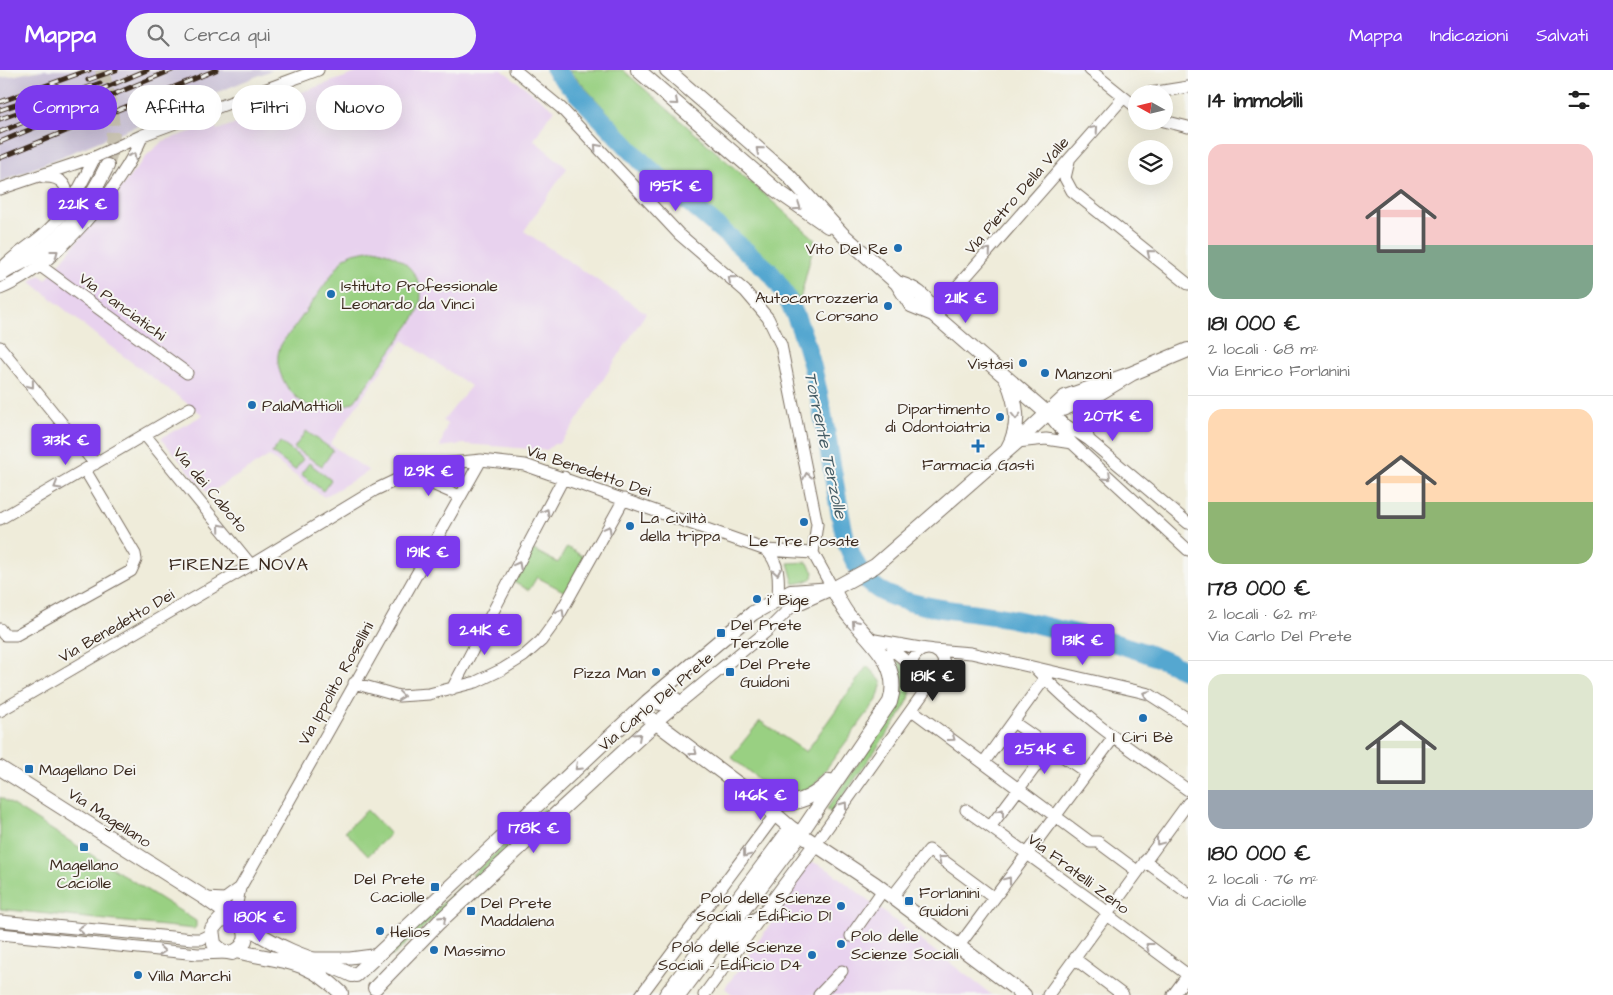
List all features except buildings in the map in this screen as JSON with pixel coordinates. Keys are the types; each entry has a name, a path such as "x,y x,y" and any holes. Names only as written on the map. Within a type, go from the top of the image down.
{"main road":[{"path":"638,70 776,190 842,234"},
{"path":"667,70 788,175 842,234 897,283 911,304 933,314 1048,414"},
{"path":"0,285 24,262 59,236 93,193 107,166"},
{"path":"0,275 24,262"},
{"path":"666,995 795,831 886,708 892,695 892,672 869,639 847,614 833,589 850,582 875,566 1004,454 1065,397 1133,373 1188,350"},
{"path":"1048,414 1093,397 1133,373"},
{"path":"1004,454 1014,433 1017,416 1015,400 1005,378"},
{"name":"Via Carlo Del Prete","path":"341,994 343,982 380,954 643,706 736,626 775,600 798,590 833,589"},
{"path":"643,706 654,722 750,793 795,831 888,893 1024,995"},
{"name":"Via Carlo Del Prete","path":"354,975 369,978 377,991 439,922 473,893 654,722"},
{"path":"750,793 767,802 782,804 803,801 826,785 855,751"},
{"name":"Via Magellano","path":"0,768 236,920 286,948 354,975"},
{"path":"679,995 795,831"},
{"path":"714,948 762,915 815,844"},
{"path":"203,897 218,949 309,968 322,976 341,994"},
{"path":"213,930 220,920 236,920 246,937 243,946 232,952"}],"street":[{"path":"0,189 95,157 143,136 318,70"},
{"path":"515,70 561,108 679,234 745,290 768,318 781,345 817,524 813,554 833,589"},
{"path":"1090,70 1128,101"},
{"path":"1173,89 1188,87"},
{"path":"1123,98 1128,97"},
{"name":"Via Pietro Della Valle","path":"933,314 1123,98"},
{"path":"1173,123 1188,127"},
{"path":"0,289 39,265 67,244 125,170 143,136"},
{"path":"1072,156 1065,173 1068,187 1188,284"},
{"path":"0,270 12,257 48,230 62,214 81,186 95,157"},
{"path":"36,177 57,178 66,186 68,198 62,214"},
{"name":"Via Panciatichi","path":"39,265 187,373"},
{"path":"0,347 95,464"},
{"path":"1089,440 1084,419 1087,405 1093,397"},
{"path":"0,519 190,408"},
{"path":"1048,414 1089,440 1188,524"},
{"path":"1048,414 1072,444 1188,550"},
{"name":"Via dei Caboto","path":"145,435 251,565"},
{"path":"1017,442 1046,439 1072,444"},
{"name":"Via Benedetto Dei","path":"1,712 251,565 369,493 409,474 441,464 481,460 515,462 564,477 770,551 813,554"},
{"name":"Via Ippolito Rosellini","path":"236,920 240,888 481,460"},
{"path":"0,629 4,635 16,635 131,571 134,566 135,554 84,470"},
{"path":"409,474 460,496"},
{"path":"452,689 564,477"},
{"path":"354,683 399,696 429,694 476,682 524,656 540,641 562,611 624,499"},
{"path":"770,551 775,563 778,579 775,600"},
{"name":"Via Carlo Del Prete","path":"654,722 795,605 833,589"},
{"path":"869,639 930,650 971,653 1041,674 1137,690 1149,694 1188,719"},
{"path":"884,659 890,653 895,652 914,671 924,680 932,680 939,677 944,667 942,657 930,650 915,655 914,671 912,710"},
{"path":"984,762 1013,722 1041,674"},
{"path":"1041,674 1114,737 1188,790"},
{"path":"815,844 932,680"},
{"path":"912,710 1090,842 1098,842 1137,871"},
{"path":"1013,722 1051,746 1086,773"},
{"path":"958,947 1114,737"},
{"path":"990,827 1051,746"},
{"path":"543,800 555,814"},
{"path":"1048,995 1188,803"},
{"name":"Via Fratelli Zeno","path":"966,810 1188,975"},
{"path":"641,995 775,815"},
{"path":"851,936 928,850 994,898"},
{"path":"1145,860 1188,892"},
{"path":"459,878 473,893"},
{"path":"203,897 225,899 240,888"},
{"path":"710,993 762,915"},
{"path":"0,921 197,940 213,930"},
{"path":"113,946 114,932"},
{"path":"0,934 198,954 232,952"},
{"path":"310,958 350,958 380,954"},
{"path":"1075,959 1123,995"},
{"path":"819,995 842,971"},
{"path":"1173,995 1188,975"}],"shaded area":[{"path":"42,70 272,70 222,91 222,85 127,85 127,130 0,182 0,78"},
{"name":"Istituto Professionale Leonardo da Vinci","path":"365,70 502,70 555,110 548,117 534,140 567,168 524,231 646,313 570,431 558,444 554,444 547,450 464,444 440,447 447,424 443,421 471,386 403,340 330,444 369,471 324,497 269,456 208,494 161,438 203,415 103,341 30,281 40,275 46,280 148,154 163,141 196,130 222,130 222,128 232,125 232,130 306,130 306,91 316,87 316,130 402,130 402,85 322,85"},
{"name":"Polo delle Scienze Sociali","path":"813,862 829,870 992,995 733,995 725,988 776,916 781,901 805,867"}],"green space":[{"path":"569,70 623,70 815,239 800,300 644,152"},
{"path":"374,249 394,256 411,269 420,287 419,309 355,401 343,407 330,409 310,406 292,393 283,379 278,363 280,347 343,259 353,253"},
{"path":"306,431 333,450 322,466 294,448"},
{"path":"280,442 303,459 295,470 272,453"},
{"path":"309,463 331,480 323,491 301,474"},
{"path":"468,466 458,484 438,475 438,473"},
{"path":"567,547 589,560 569,594 537,577 529,590 511,581 530,548 558,563"},
{"path":"807,562 814,572 812,578 794,584 788,563"},
{"path":"895,658 905,666 908,672 911,690 909,699 899,717 831,813 827,809 887,722 902,695 903,682 900,668"},
{"path":"867,666 882,682 877,700 812,788 787,799 778,795 731,757 760,721 806,752"},
{"path":"0,797 196,921 196,927 194,929 0,909"},
{"path":"544,808 546,811 475,878 472,875"},
{"path":"367,810 390,834 368,856 345,831"},
{"path":"462,885 465,889 393,956 390,952"}],"waterway":[{"name":"Torrente Terzolle","path":"555,70 644,164 769,271 787,298 801,329 820,400 846,541 862,575 873,586 891,596 921,605 1009,618 1126,646 1173,664 1188,672"}],"tunnel":[{"path":"102,70 113,129 111,153 107,166"}],"railway":[{"path":"0,102 89,70"},
{"path":"88,80 116,70"},
{"path":"0,132 147,70"},
{"path":"0,142 172,70"},
{"path":"0,158 216,70"},
{"path":"0,119 100,83"},
{"path":"0,110 15,105"}],"place":[{"name":"Vito Del Re","path":"898,248"},
{"name":"Istituto Professionale Leonardo da Vinci","path":"331,294"},
{"name":"Autocarrozzeria Corsano","path":"888,306"},
{"name":"Vistasì","path":"1023,363"},
{"name":"Manzoni","path":"1045,373"},
{"name":"PalaMattioli","path":"252,405"},
{"name":"Dipartimento di Odontoiatria","path":"1000,417"},
{"name":"Farmacia Gasti","path":"978,446"},
{"name":"Le Tre Posate","path":"804,522"},
{"name":"La civiltà della trippa","path":"630,526"},
{"name":"i' Bige","path":"757,599"},
{"name":"Del Prete Terzolle","path":"721,633"},
{"name":"Pizza Man","path":"656,672"},
{"name":"Del Prete Guidoni","path":"730,672"},
{"name":"I Ciri Bè","path":"1143,718"},
{"name":"Magellano Dei","path":"29,769"},
{"name":"Magellano Caciolle","path":"84,847"},
{"name":"Del Prete Caciolle","path":"435,887"},
{"name":"Forlanini Guidoni","path":"909,901"},
{"name":"Polo delle Scienze Sociali - Edificio D1","path":"841,906"},
{"name":"Del Prete Maddalena","path":"471,911"},
{"name":"Helios","path":"380,931"},
{"name":"Polo delle Scienze Sociali","path":"841,944"},
{"name":"Massimo","path":"434,950"},
{"name":"Polo delle Scienze Sociali - Edificio D4","path":"812,955"},
{"name":"Villa Marchi","path":"138,975"}],"district":[{"name":"FIRENZE NOVA","path":"239,564"}]}
